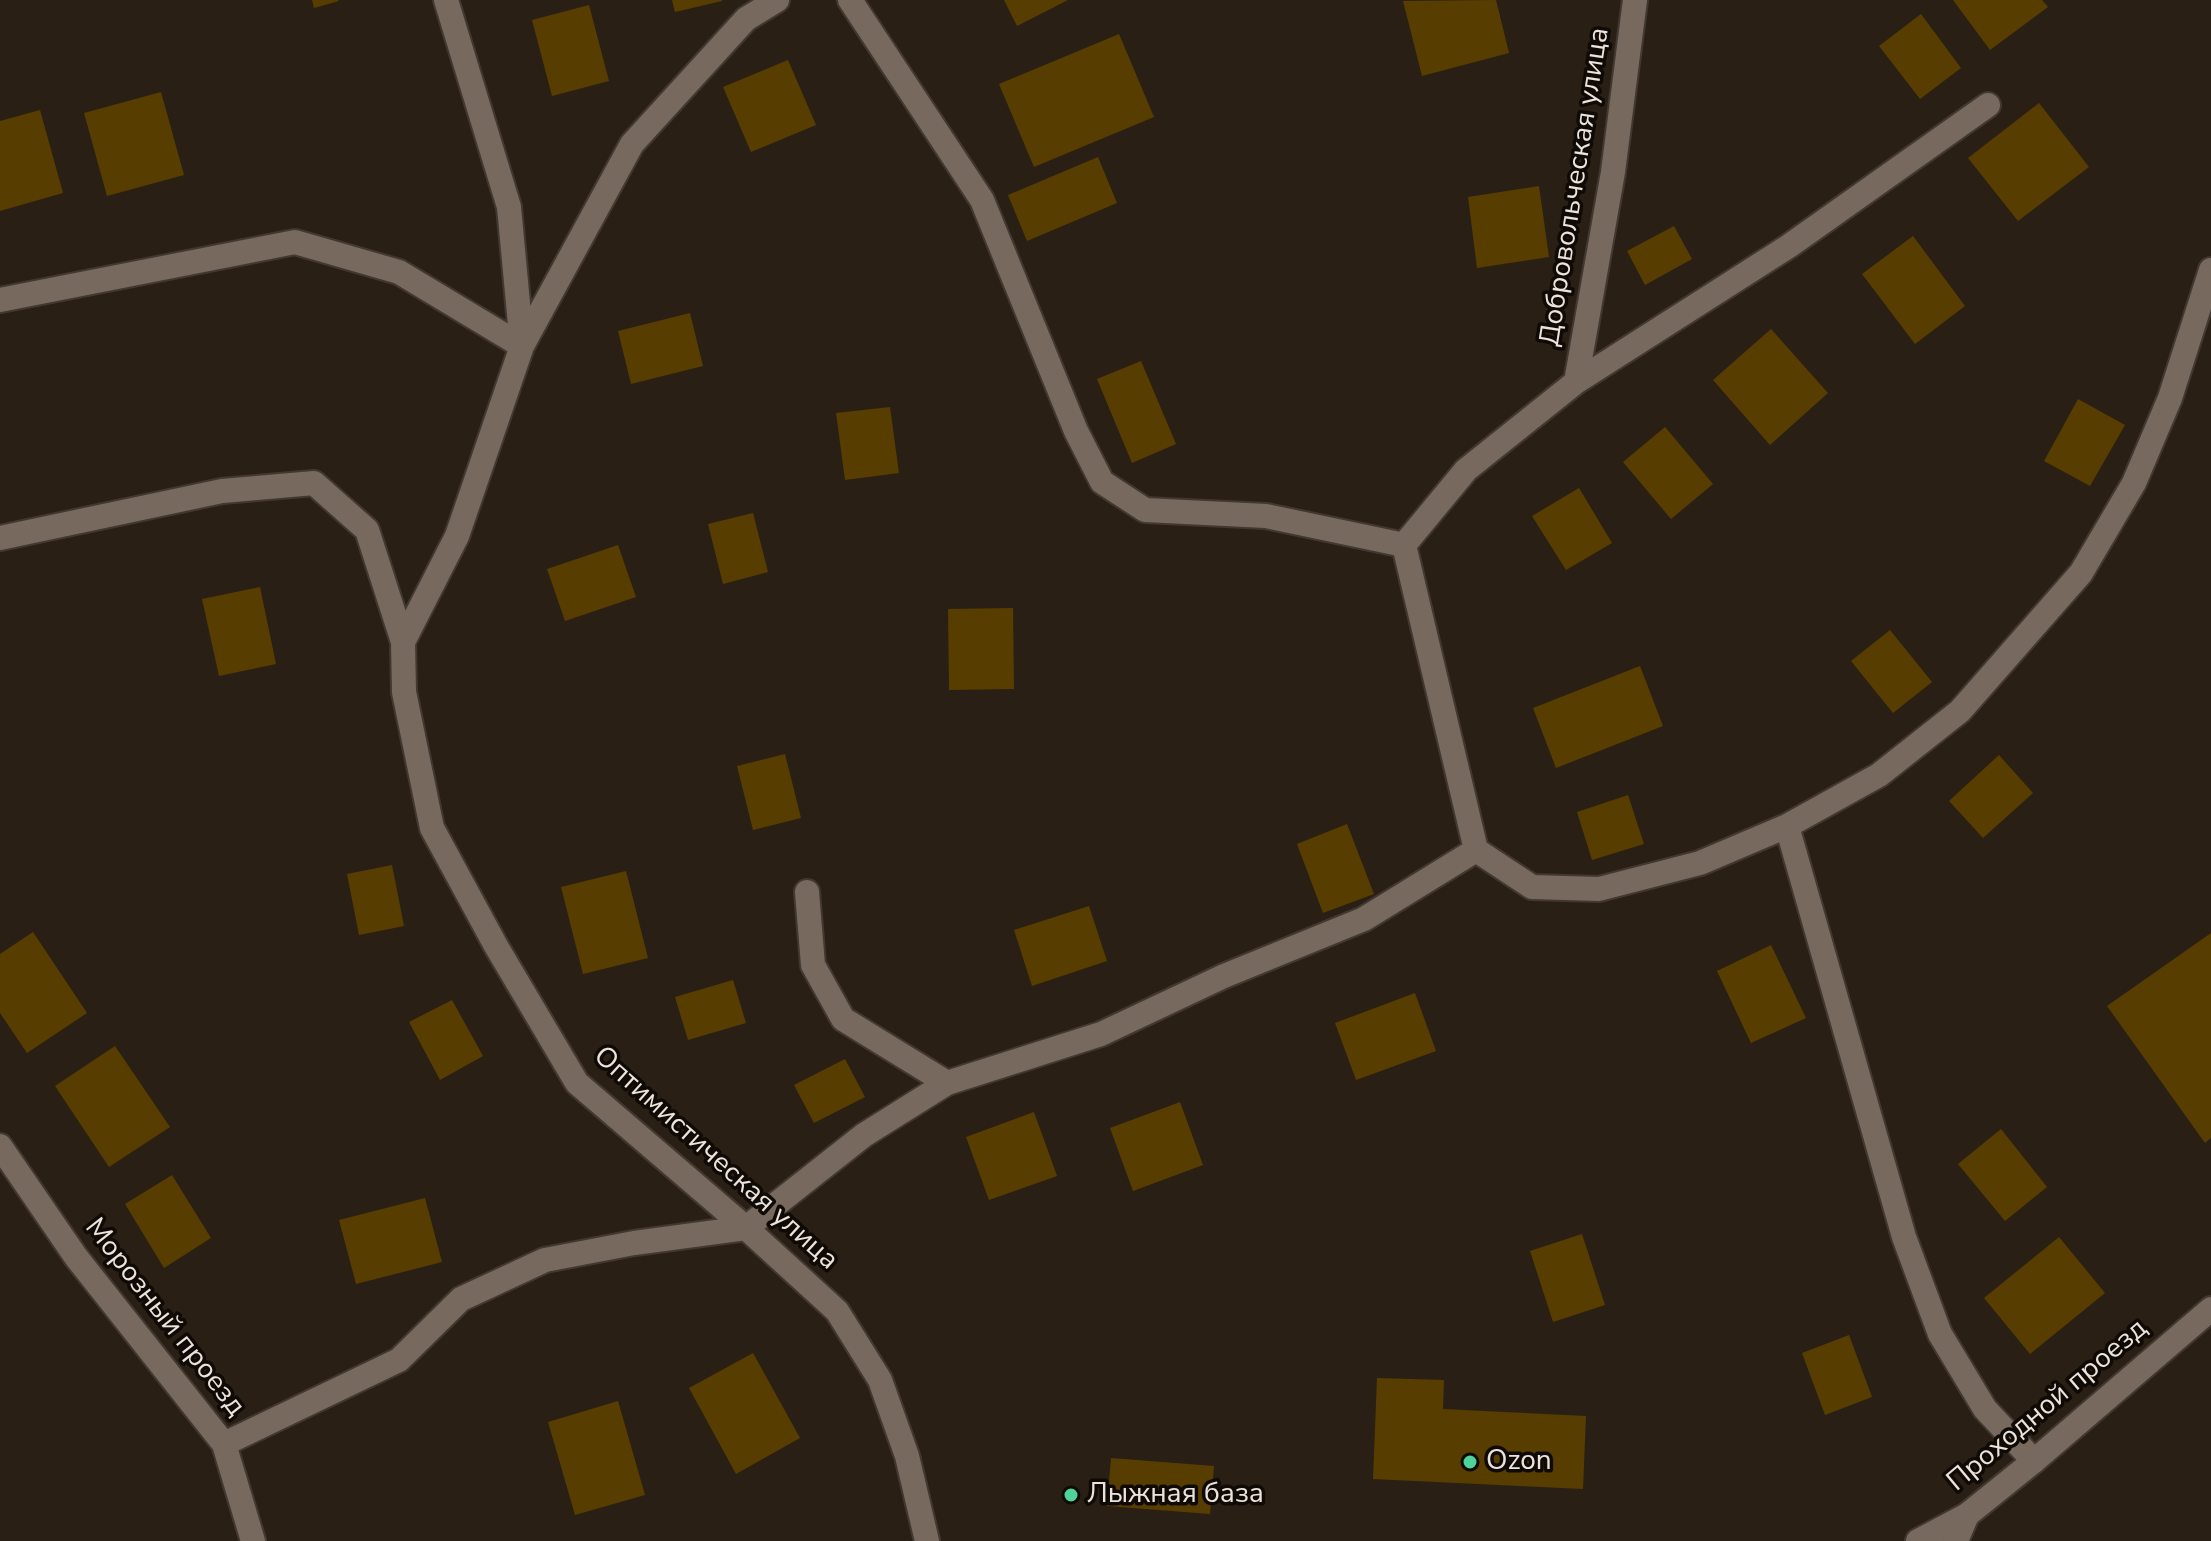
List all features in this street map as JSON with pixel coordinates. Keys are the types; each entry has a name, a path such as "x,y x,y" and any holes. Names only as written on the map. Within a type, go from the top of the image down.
{"street":[{"path":"446,0 509,207 522,346"},
{"path":"403,642 457,536 522,346 632,144 746,19 777,0"},
{"path":"850,0 982,200 1076,431 1102,482 1145,510 1266,516 1404,545"},
{"name":"Добровольческая улица","path":"1576,382 1613,172 1635,0"},
{"path":"1404,545 1466,470 1576,382 1789,246 1988,105"},
{"path":"0,300 295,242 399,272 522,346"},
{"path":"1404,545 1476,850 1532,887 1599,889 1700,863 1787,826 1879,775 1960,711 2081,573 2134,483 2170,398 2211,270"},
{"path":"0,538 222,491 314,483 367,530 403,642"},
{"name":"Оптимистическая улица","path":"403,642 404,692 432,828 496,946 577,1083 746,1228 837,1311 880,1380 907,1456 927,1541"},
{"path":"1787,826 1904,1237 1940,1334 1985,1409 2034,1461"},
{"path":"224,1444 399,1360 461,1299 545,1260 634,1243 746,1228 864,1135 947,1083 1101,1034 1224,976 1364,919 1476,850"},
{"path":"807,892 813,965 843,1019 947,1083"},
{"name":"Морозный проезд","path":"0,1146 76,1257 224,1444 253,1541"},
{"name":"Проходной проезд","path":"1918,1541 1967,1515 2211,1309"},
{"path":"1956,1541 1967,1515"}],"building":[{"path":"312,0 338,0 339,1 314,8"},
{"path":"672,0 722,0 722,1 675,12"},
{"path":"1004,0 1068,0 1017,26"},
{"path":"1496,0 1509,53 1422,76 1403,1"},
{"path":"1953,0 2042,0 2048,7 1990,50"},
{"path":"589,5 609,81 552,96 532,20"},
{"path":"1921,14 1961,68 1920,99 1879,46"},
{"path":"1119,34 1154,117 1034,167 999,84"},
{"path":"788,60 816,125 751,152 723,87"},
{"path":"161,92 184,175 107,196 84,113"},
{"path":"2039,103 2089,167 2018,221 1968,158"},
{"path":"40,110 63,193 0,211 0,121"},
{"path":"1098,157 1117,203 1027,241 1008,195"},
{"path":"1539,186 1549,257 1477,268 1468,197"},
{"path":"1674,226 1692,259 1645,285 1627,251"},
{"path":"1913,236 1965,306 1915,344 1862,274"},
{"path":"690,313 703,366 631,384 618,331"},
{"path":"1771,329 1828,393 1770,445 1713,380"},
{"path":"1141,361 1176,444 1132,463 1097,379"},
{"path":"2078,399 2125,425 2090,486 2044,461"},
{"path":"890,407 899,473 845,480 836,413"},
{"path":"1665,427 1713,484 1671,519 1623,462"},
{"path":"1579,488 1612,543 1566,570 1532,516"},
{"path":"753,513 768,572 723,584 708,524"},
{"path":"618,545 636,597 565,621 547,569"},
{"path":"260,587 276,664 219,676 202,599"},
{"path":"1013,608 1014,689 949,690 948,609"},
{"path":"1890,630 1932,682 1893,713 1851,661"},
{"path":"1640,666 1663,726 1556,768 1533,708"},
{"path":"785,754 801,818 753,830 737,766"},
{"path":"1999,755 2033,793 1983,838 1949,801"},
{"path":"1628,795 1644,844 1592,860 1577,812"},
{"path":"1347,824 1374,894 1323,913 1297,844"},
{"path":"392,865 404,926 359,935 347,874"},
{"path":"626,871 648,958 583,974 561,887"},
{"path":"1089,906 1107,961 1032,986 1014,930"},
{"path":"33,932 87,1013 27,1053 0,1013 0,954"},
{"path":"2211,933 2211,1138 2205,1143 2107,1006"},
{"path":"1771,945 1806,1018 1751,1043 1717,971"},
{"path":"733,980 746,1023 688,1040 675,997"},
{"path":"1415,993 1436,1051 1356,1080 1335,1023"},
{"path":"452,1000 483,1056 440,1080 409,1022"},
{"path":"115,1046 170,1127 109,1167 55,1086"},
{"path":"845,1059 865,1097 814,1123 794,1085"},
{"path":"1180,1102 1203,1165 1133,1191 1110,1128"},
{"path":"1034,1112 1057,1176 989,1200 966,1137"},
{"path":"2001,1129 2047,1187 2005,1221 1958,1164"},
{"path":"172,1175 211,1238 164,1268 125,1204"},
{"path":"425,1198 442,1262 356,1284 339,1220"},
{"path":"1582,1234 1605,1305 1553,1322 1530,1251"},
{"path":"2059,1237 2105,1293 2030,1354 1984,1298"},
{"path":"1849,1335 1872,1397 1825,1415 1802,1353"},
{"path":"753,1353 800,1438 736,1474 689,1388"},
{"path":"1377,1378 1444,1380 1443,1409 1586,1416 1583,1489 1373,1479"},
{"path":"618,1401 645,1495 575,1515 548,1422"},
{"path":"1111,1458 1214,1466 1210,1514 1107,1506"}],"place":[{"name":"Ozon","path":"1470,1462"},
{"name":"Лыжная база","path":"1071,1495"}]}
